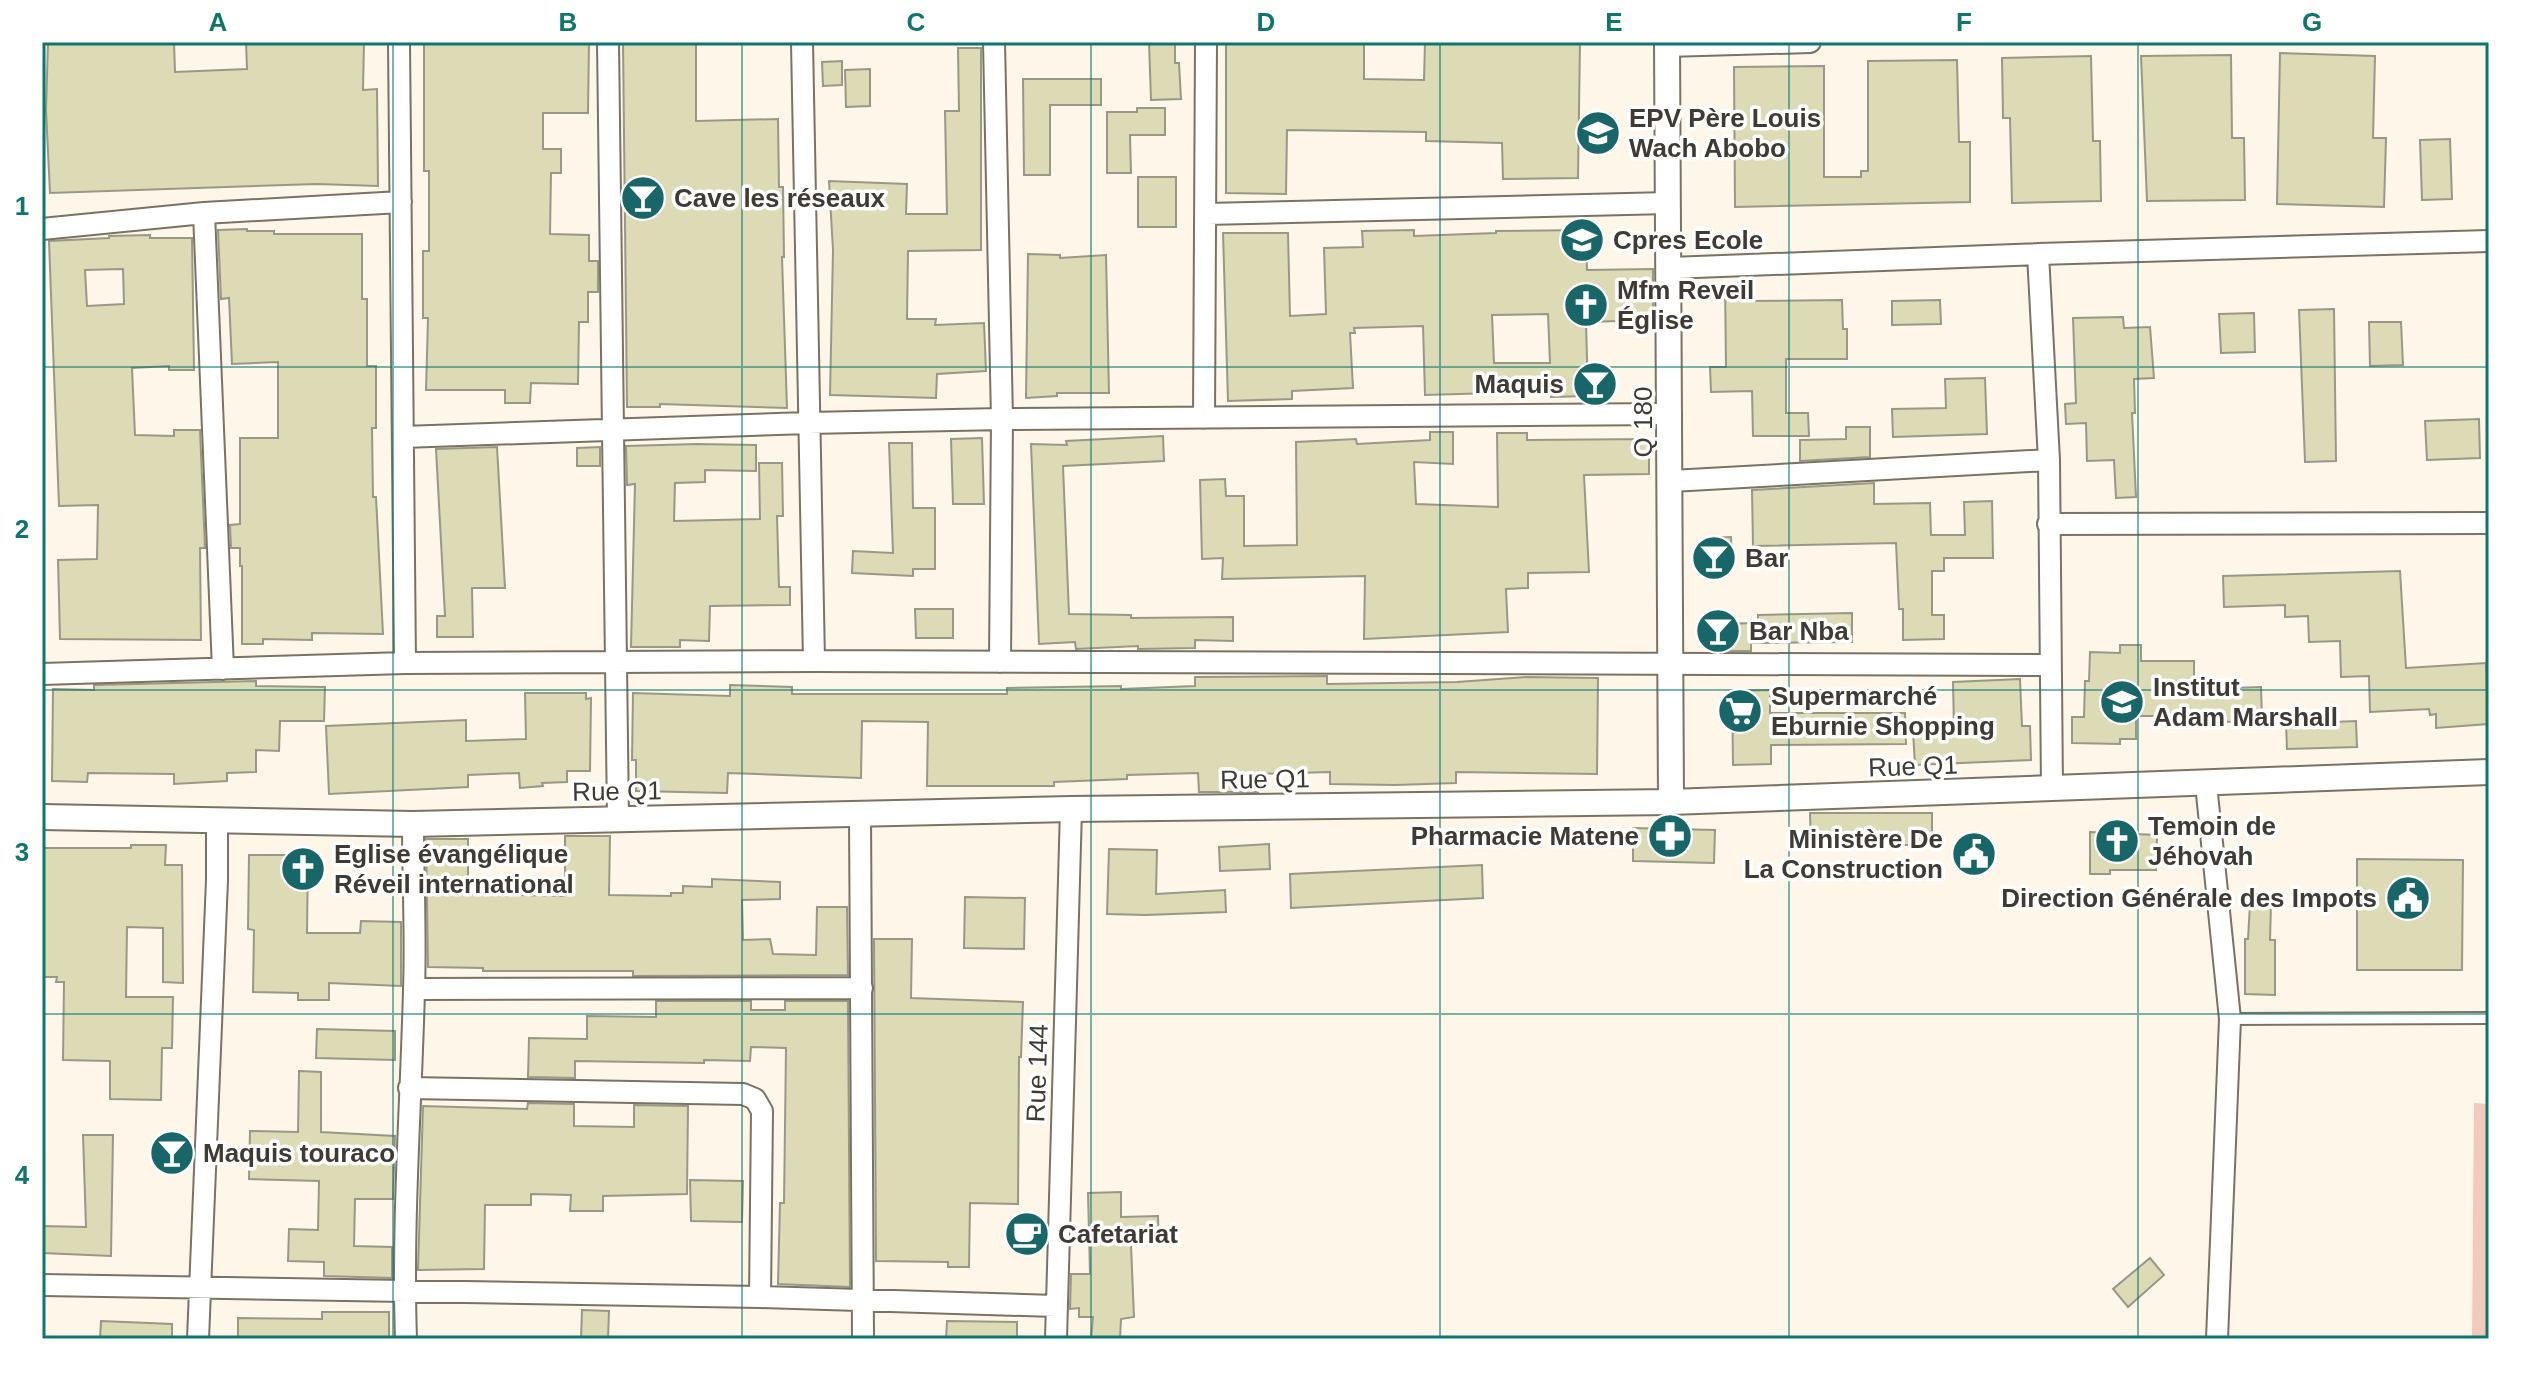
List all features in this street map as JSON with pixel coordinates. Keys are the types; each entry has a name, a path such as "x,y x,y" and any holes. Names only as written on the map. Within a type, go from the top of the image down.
{"street":[{"path":"399,42 405,663"},
{"path":"608,42 618,819"},
{"path":"802,42 814,661"},
{"path":"994,42 1002,419 1000,662"},
{"path":"1204,418 1206,42"},
{"path":"1667,44 1810,42"},
{"name":"Q 180","path":"1667,44 1671,802"},
{"path":"42,229 204,213 401,202"},
{"path":"1206,214 1668,203"},
{"path":"204,213 223,669"},
{"path":"1670,268 2489,241"},
{"path":"2038,254 2049,460 2052,789"},
{"path":"403,437 1002,419 1671,414"},
{"path":"1671,481 2049,460"},
{"path":"2048,524 2489,523"},
{"path":"42,674 405,663 814,661 2050,665"},
{"name":"Rue Q1","path":"42,817 413,824 1071,809 1671,802 2489,772"},
{"path":"2206,784 2230,1019 2217,1339"},
{"name":"Rue 144","path":"1056,1339 1071,809"},
{"path":"860,814 863,1339"},
{"path":"198,1339 217,820"},
{"path":"406,1339 404,1291 414,989 413,824"},
{"path":"414,989 862,988"},
{"path":"409,1088 743,1094 755,1099 762,1111 760,1297"},
{"path":"42,1285 760,1297 1055,1306"}],"lane":[{"path":"2230,1019 2489,1018"}],"shaded area":[{"path":"2474,1103 2489,1104 2489,1339 2472,1339"}],"building":[{"path":"48,42 174,42 175,72 247,69 246,42 364,42 363,90 377,89 378,186 317,184 50,193 46,110"},
{"path":"424,42 589,42 588,113 543,113 543,149 561,149 561,173 551,173 550,234 589,235 589,261 598,261 598,292 588,292 588,322 579,322 578,384 531,383 530,403 505,403 505,390 426,390 428,318 423,318 423,251 429,251 429,171 424,171"},
{"path":"623,42 696,42 696,121 778,119 779,187 783,187 787,408 660,404 660,407 627,407"},
{"path":"1149,42 1175,42 1181,99 1151,100"},
{"path":"1226,42 1364,42 1364,79 1424,80 1425,42 1580,42 1578,178 1503,179 1502,143 1426,141 1426,132 1287,130 1286,194 1226,193"},
{"path":"958,48 981,48 981,250 908,251 907,319 936,319 935,325 984,323 986,371 937,374 936,398 830,395 833,250 829,181 907,184 906,214 947,214 945,111 959,111"},
{"path":"2280,53 2375,56 2373,138 2386,138 2384,207 2277,204"},
{"path":"2231,55 2232,138 2244,138 2245,200 2147,201 2141,56"},
{"path":"2091,56 2093,141 2100,141 2101,201 2012,203 2010,118 2003,118 2002,58"},
{"path":"1957,60 1959,142 1970,142 1970,202 1735,207 1734,67 1824,66 1824,177 1861,177 1861,171 1868,171 1868,61"},
{"path":"842,61 842,85 823,86 822,62"},
{"path":"870,69 870,106 846,107 845,70"},
{"path":"1023,79 1101,79 1101,105 1050,105 1050,175 1024,175"},
{"path":"1137,108 1165,108 1165,135 1130,135 1131,173 1107,173 1107,112 1137,112"},
{"path":"2450,139 2452,199 2422,200 2420,140"},
{"path":"1138,177 1176,177 1176,227 1138,227"},
{"path":"218,230 274,231 274,234 362,234 362,299 367,299 367,366 376,366 376,428 372,428 373,497 376,497 383,634 312,633 312,640 263,639 263,644 242,644 242,566 240,548 231,548 230,525 240,524 240,438 278,438 278,362 232,364 229,298 221,299"},
{"path":"1414,230 1414,236 1586,230 1587,270 1653,269 1653,320 1586,322 1588,396 1551,397 1550,380 1494,381 1494,393 1425,395 1423,326 1354,328 1355,333 1350,333 1353,388 1292,391 1292,399 1228,401 1223,233 1288,233 1290,316 1326,314 1324,248 1363,247 1362,231","holes":["1548,314 1550,363 1494,363 1492,315"]},
{"path":"109,236 192,238 194,370 169,370 169,366 132,368 135,435 174,436 174,430 200,430 205,548 200,548 201,640 60,639 58,560 97,559 98,505 59,506 49,241","holes":["123,269 124,304 87,306 85,270"]},
{"path":"1028,254 1060,255 1060,258 1106,255 1109,393 1057,393 1057,396 1026,398"},
{"path":"1725,283 1745,283 1745,301 1842,300 1843,329 1847,329 1847,359 1786,359 1786,413 1808,413 1809,436 1753,436 1752,391 1711,392 1710,367 1726,367"},
{"path":"1940,300 1941,324 1892,325 1892,301"},
{"path":"2334,309 2336,461 2305,462 2299,310"},
{"path":"2254,313 2255,352 2221,353 2219,314"},
{"path":"2123,317 2124,328 2150,327 2154,378 2134,379 2135,413 2132,413 2136,497 2116,498 2114,460 2087,461 2086,423 2066,424 2065,404 2076,403 2073,318"},
{"path":"2369,322 2401,322 2403,365 2370,366"},
{"path":"1985,378 1987,434 1893,437 1892,409 1946,408 1945,379"},
{"path":"2479,419 2480,458 2427,460 2425,421"},
{"path":"1846,427 1870,427 1870,457 1800,461 1800,440 1846,439"},
{"path":"1430,432 1453,432 1453,464 1414,462 1416,504 1498,507 1497,433 1527,433 1527,440 1649,439 1649,474 1584,475 1589,572 1528,573 1528,588 1506,589 1508,632 1364,639 1365,576 1222,579 1223,558 1202,559 1200,480 1225,479 1226,496 1244,496 1244,546 1297,545 1296,442 1356,439 1357,444 1430,440"},
{"path":"1163,436 1164,461 1063,466 1069,614 1131,615 1131,618 1233,617 1233,641 1195,640 1195,648 1138,649 1138,646 1076,649 1075,642 1039,644 1031,444 1067,445 1066,441"},
{"path":"982,438 984,504 953,504 951,439"},
{"path":"889,443 912,443 913,508 935,508 935,569 913,569 913,576 852,573 853,551 893,553"},
{"path":"756,445 756,471 705,470 705,482 675,483 674,521 760,519 759,463 782,463 783,516 777,516 779,587 790,587 790,605 710,606 709,641 680,640 680,647 631,647 635,484 627,485 626,446"},
{"path":"497,447 505,588 472,588 473,637 437,637 437,616 445,616 436,449"},
{"path":"600,447 600,466 577,466 577,448"},
{"path":"1874,483 1874,504 1930,503 1931,535 1965,535 1964,502 1992,501 1993,558 1944,558 1944,571 1932,571 1932,615 1944,615 1944,639 1903,640 1896,543 1753,546 1752,490"},
{"path":"1731,537 1732,564 1707,565 1707,538"},
{"path":"2400,571 2406,668 2486,663 2488,724 2436,728 2436,714 2430,715 2429,709 2370,712 2369,676 2341,677 2340,641 2309,642 2308,616 2285,617 2285,605 2224,607 2223,576"},
{"path":"915,609 953,609 953,638 916,638"},
{"path":"1852,613 1852,642 1751,643 1751,651 1712,651 1712,624 1758,623 1758,615"},
{"path":"2120,645 2141,645 2141,661 2194,661 2194,677 2201,677 2200,689 2261,687 2262,720 2226,722 2226,716 2136,716 2136,739 2120,739 2120,744 2072,743 2072,717 2084,717 2090,652 2120,653"},
{"path":"1327,676 1327,684 1457,682 1526,677 1598,678 1597,774 1456,772 1456,783 1395,785 1330,784 1330,772 1258,774 1258,792 1199,792 1198,773 1127,775 1127,779 1054,782 1054,786 927,786 928,722 862,721 861,778 728,773 727,793 636,791 636,760 632,760 633,693 730,696 730,685 792,687 792,694 1007,694 1007,688 1195,686 1195,677"},
{"path":"2020,679 2022,726 2030,726 2031,760 1915,765 1913,731 1954,729 1953,682"},
{"path":"256,681 256,686 325,687 324,721 280,721 279,751 256,750 256,772 227,773 227,781 174,784 174,774 88,773 87,782 52,781 53,689 94,690 94,685"},
{"path":"1770,690 1770,713 1905,713 1906,744 1771,745 1771,764 1733,765 1732,691"},
{"path":"525,693 586,693 586,699 591,698 590,771 567,771 567,782 542,783 543,786 520,788 519,773 468,775 468,787 329,794 326,726 466,720 466,741 526,739"},
{"path":"2356,721 2357,747 2287,749 2286,724"},
{"path":"1810,813 1932,813 1932,845 1811,845"},
{"path":"1633,828 1715,830 1714,863 1633,861"},
{"path":"2090,832 2157,835 2156,870 2110,870 2110,874 2090,874"},
{"path":"565,836 610,836 609,895 671,896 671,893 683,893 683,886 712,887 712,879 780,882 780,899 742,900 743,940 770,939 773,954 816,955 817,907 847,907 848,975 633,976 633,971 483,971 483,968 428,967 426,839 468,839 468,894 565,896"},
{"path":"1269,844 1270,869 1220,871 1219,847"},
{"path":"131,845 166,845 165,865 182,865 183,983 163,982 163,928 127,927 126,997 173,997 172,1048 162,1048 161,1100 110,1099 110,1061 63,1060 64,982 56,982 57,977 42,977 42,848 131,848"},
{"path":"1109,849 1157,850 1156,894 1225,890 1226,912 1107,914"},
{"path":"1960,850 1988,850 1988,868 1961,868"},
{"path":"249,855 308,855 307,933 360,933 361,921 401,922 401,986 329,983 329,1000 298,1000 298,993 253,992 254,930 248,929"},
{"path":"2357,859 2463,860 2462,970 2357,970"},
{"path":"1482,865 1483,898 1291,908 1290,874"},
{"path":"965,897 1025,898 1024,949 964,948"},
{"path":"2250,904 2271,905 2270,940 2275,940 2275,995 2245,994 2245,939 2248,939"},
{"path":"874,939 912,939 911,998 1023,1002 1019,1057 1018,1204 970,1203 969,1267 948,1267 948,1262 876,1261"},
{"path":"656,1001 751,1001 751,1010 785,1010 785,1001 848,1001 850,1287 778,1284 780,1203 784,1203 786,1048 751,1047 750,1061 575,1061 575,1078 528,1077 529,1038 587,1039 587,1016 656,1017"},
{"path":"317,1029 395,1031 395,1060 316,1058"},
{"path":"299,1071 321,1072 321,1132 395,1136 393,1199 355,1199 354,1246 392,1247 392,1278 324,1276 324,1262 288,1261 289,1229 318,1230 319,1181 249,1179 250,1131 298,1132"},
{"path":"528,1103 574,1104 574,1126 634,1127 634,1105 688,1106 687,1194 603,1196 603,1211 570,1211 571,1195 531,1194 531,1205 485,1205 484,1269 418,1270 423,1106 527,1109"},
{"path":"83,1135 113,1135 111,1256 42,1253 42,1226 86,1227"},
{"path":"690,1180 743,1181 742,1222 691,1221"},
{"path":"1121,1192 1121,1217 1158,1216 1159,1244 1131,1245 1134,1317 1121,1319 1120,1339 1091,1339 1093,1317 1079,1317 1079,1308 1070,1309 1071,1274 1090,1274 1088,1193"},
{"path":"2150,1258 2164,1275 2128,1307 2113,1289"},
{"path":"582,1310 609,1311 608,1339 581,1339"},
{"path":"322,1312 389,1312 389,1339 238,1339 238,1318 322,1319"},
{"path":"101,1321 172,1324 172,1339 100,1339"},
{"path":"947,1321 1017,1322 1017,1339 946,1339"}],"place":[{"name":"EPV Père Louis Wach Abobo","path":"1598,133"},
{"name":"Cave les réseaux","path":"643,198"},
{"name":"Cpres Ecole","path":"1582,240"},
{"name":"Mfm Reveil Église","path":"1586,305"},
{"name":"Maquis","path":"1595,384"},
{"name":"Bar","path":"1714,558"},
{"name":"Bar Nba","path":"1718,631"},
{"name":"Institut Adam Marshall","path":"2122,702"},
{"name":"Supermarché Eburnie Shopping","path":"1740,711"},
{"name":"Pharmacie Matene","path":"1670,836"},
{"name":"Temoin de Jéhovah","path":"2117,841"},
{"name":"Ministère De La Construction","path":"1974,854"},
{"name":"Eglise évangélique Réveil international","path":"303,869"},
{"name":"Direction Générale des Impots","path":"2408,898"},
{"name":"Maquis touraco","path":"172,1153"},
{"name":"Cafetariat","path":"1027,1234"}]}
